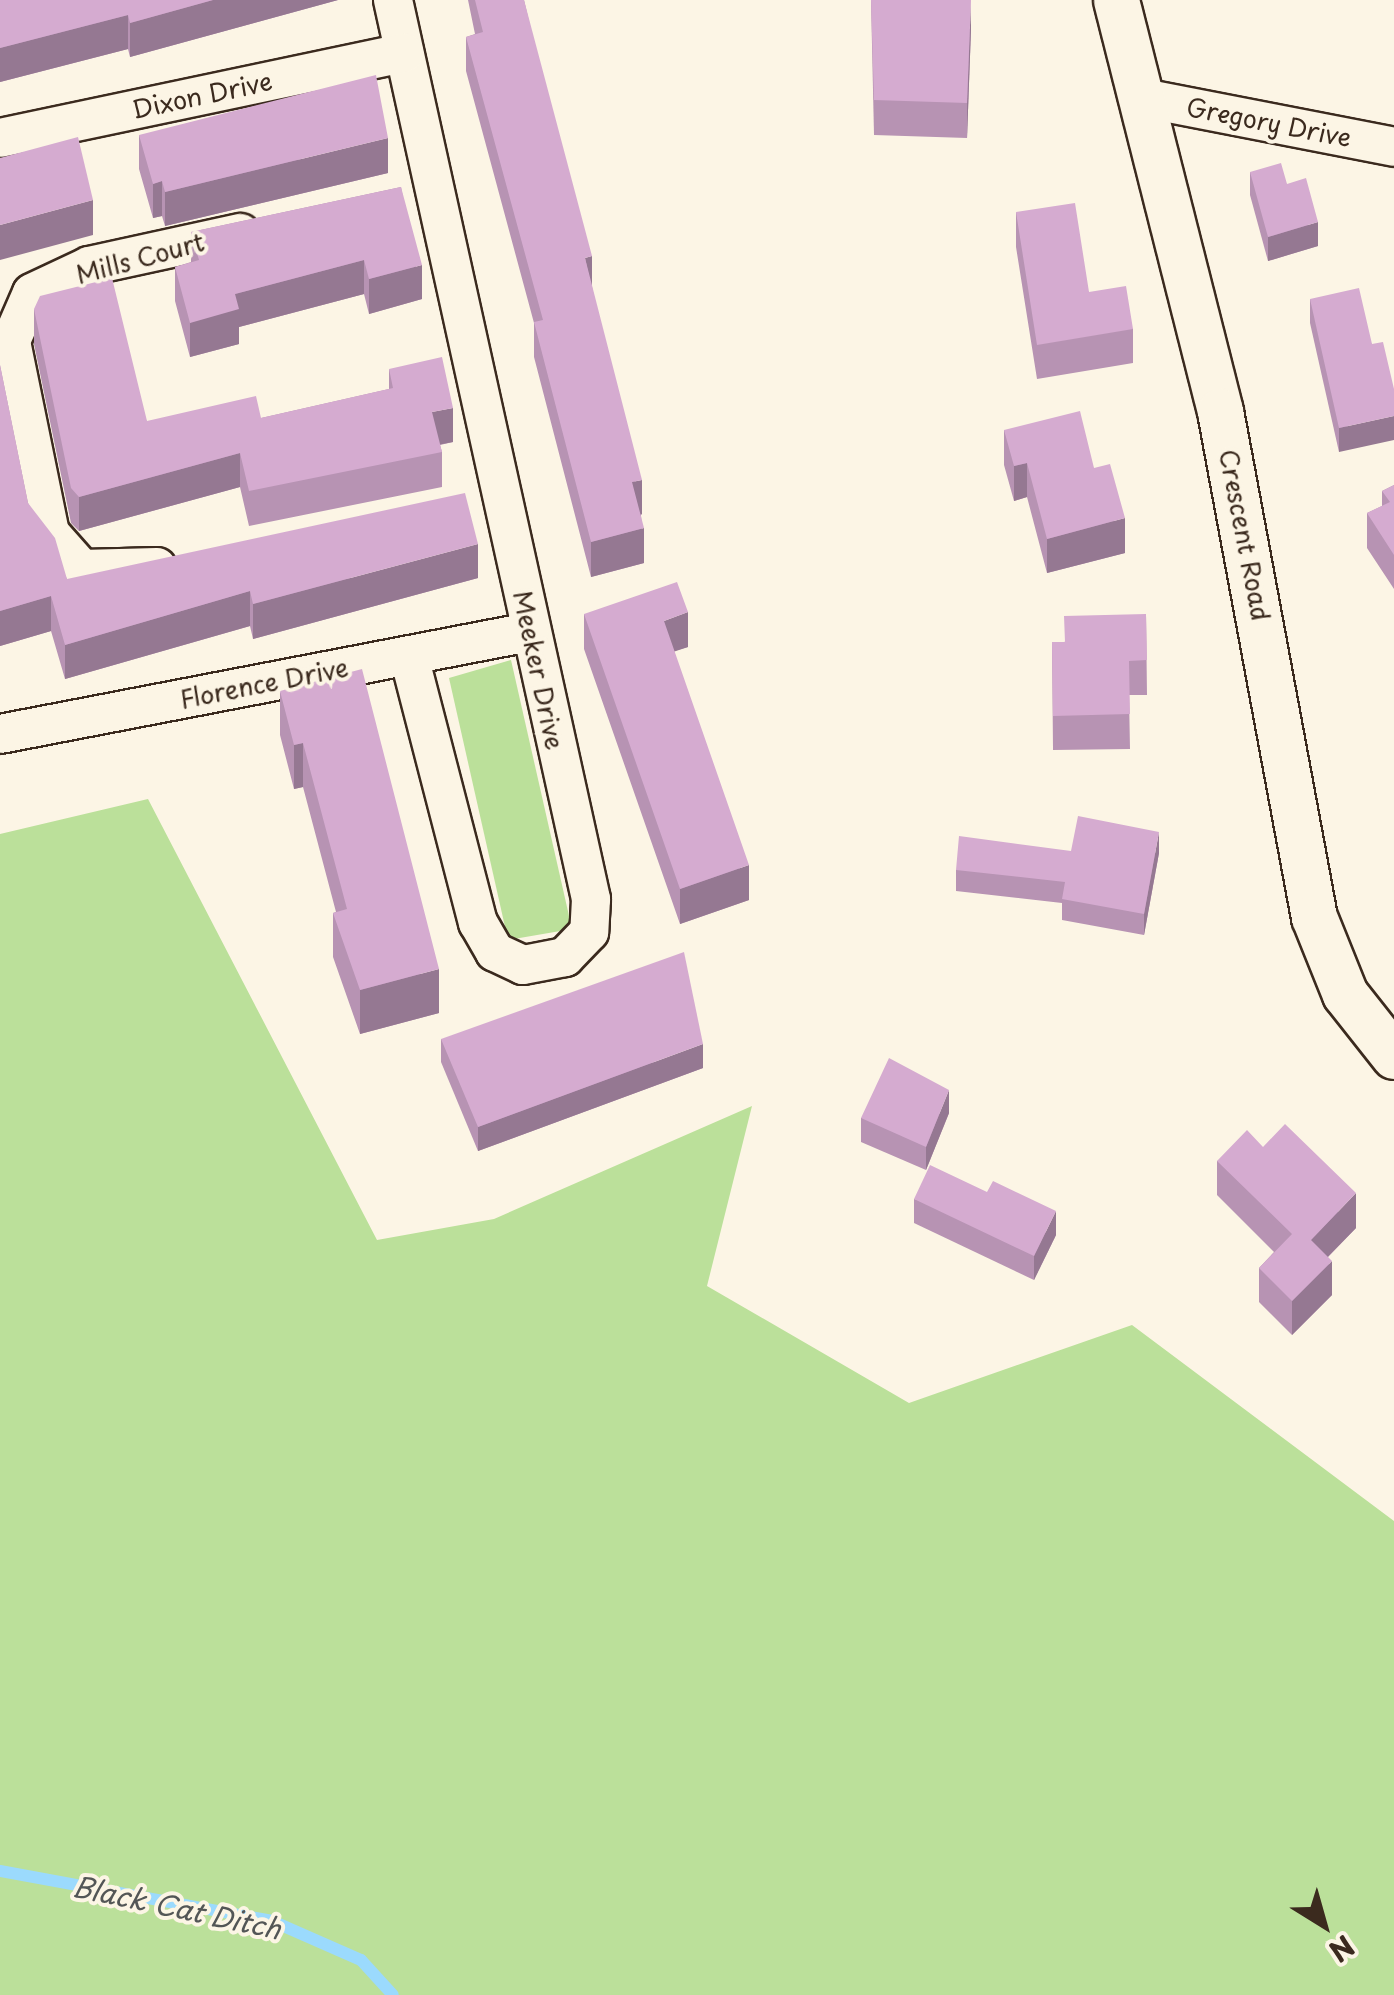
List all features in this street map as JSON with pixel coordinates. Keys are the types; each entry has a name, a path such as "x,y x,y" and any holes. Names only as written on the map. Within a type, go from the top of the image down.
{"street":[{"name":"Meeker Drive","path":"393,0 504,497 529,632 591,899 589,932 565,957 523,966 495,952 478,923 409,656"},
{"name":"Crescent Road","path":"1116,0 1231,464 1314,916 1346,994 1394,1056"},
{"name":"Dixon Drive","path":"0,138 404,52"},
{"name":"Gregory Drive","path":"1143,98 1394,147"},
{"path":"394,200 433,192"},
{"name":"Mills Court","path":"192,560 134,572 82,569 50,533 11,340 32,293 90,266 279,224"},
{"path":"465,505 504,497"},
{"name":"Florence Drive","path":"0,734 529,632"}],"green space":[{"path":"511,660 572,929 508,940 449,678"},
{"path":"148,799 377,1240 494,1219 752,1106 707,1286 909,1403 1132,1325 1394,1521 1394,1995 0,1995 0,834"}],"building":[{"path":"0,0 213,0 130,23 128,15 0,48"},
{"path":"475,0 524,0 592,256 585,258 642,480 632,482 644,528 591,542 534,322 543,320 466,37 483,32"},
{"path":"871,0 971,0 967,103 874,100"},
{"path":"376,75 388,138 165,192 162,181 153,184 139,135"},
{"path":"78,137 93,200 0,225 0,158"},
{"path":"1281,163 1287,184 1306,178 1318,222 1268,237 1250,172"},
{"path":"401,187 422,265 369,279 364,260 235,294 239,309 190,323 175,267 199,260 191,232"},
{"path":"1075,203 1089,292 1126,286 1133,329 1037,345 1016,212"},
{"path":"112,278 147,421 256,396 261,418 393,388 389,369 442,357 453,408 432,412 442,452 249,491 240,453 79,497 71,488 34,309 40,296"},
{"path":"1359,288 1372,344 1383,342 1394,389 1394,416 1339,428 1310,299"},
{"path":"0,365 28,503 55,538 67,579 465,493 478,544 253,604 250,591 65,645 51,596 0,611"},
{"path":"1080,411 1094,468 1110,464 1125,518 1047,539 1027,463 1014,466 1004,430"},
{"path":"1394,485 1394,555 1367,513 1390,502 1382,491"},
{"path":"677,582 688,612 664,621 749,865 680,889 584,614"},
{"path":"1146,614 1147,660 1129,661 1130,714 1053,716 1052,642 1065,642 1064,616"},
{"path":"362,669 439,969 360,990 333,913 347,909 303,743 294,745 280,691"},
{"path":"1078,816 1159,832 1144,914 1062,899 1065,882 956,870 959,836 1071,851"},
{"path":"684,952 703,1044 478,1127 441,1039"},
{"path":"889,1058 949,1090 926,1147 861,1118"},
{"path":"1285,1124 1356,1193 1311,1240 1332,1261 1292,1301 1259,1268 1292,1234 1217,1161 1247,1130 1263,1147"},
{"path":"930,1165 987,1192 993,1181 1056,1211 1034,1256 914,1199"}],"waterway":[{"name":"Black Cat Ditch","path":"0,1871 272,1921 361,1960 393,1995"}]}
